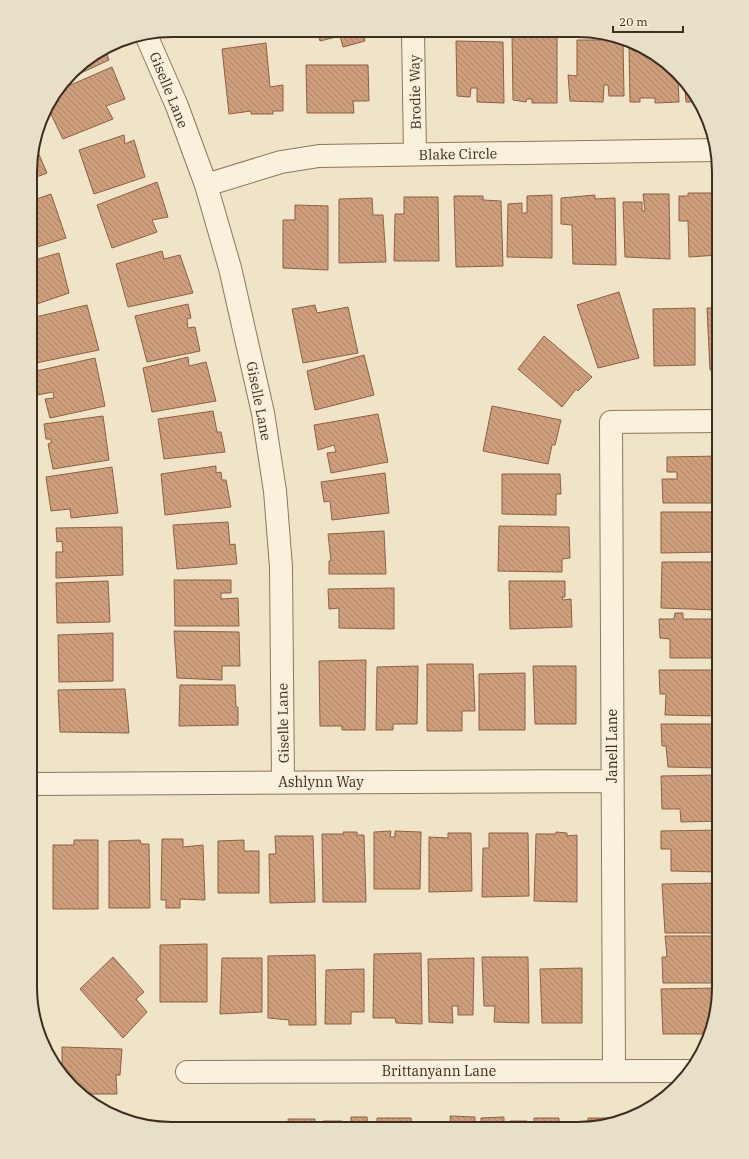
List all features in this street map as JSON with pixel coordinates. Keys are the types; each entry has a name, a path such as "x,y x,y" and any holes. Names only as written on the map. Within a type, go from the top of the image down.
{"street":[{"name":"Brodie Way","path":"413,37 415,154"},
{"name":"Giselle Lane","path":"148,40 177,106 206,185 230,268 263,413 275,491 281,567 283,782"},
{"name":"Blake Circle","path":"206,185 281,162 319,156 710,150"},
{"name":"Janell Lane","path":"614,1071 611,422 712,420"},
{"name":"Ashlynn Way","path":"37,784 612,781"},
{"name":"Brittanyann Lane","path":"187,1072 683,1070"}],"building":[{"path":"319,37 336,37 320,41"},
{"path":"340,37 364,37 365,41 343,47"},
{"path":"512,37 557,37 557,103 532,103 532,99 527,99 526,102 513,100"},
{"path":"577,40 604,40 623,45 624,96 609,96 608,85 604,85 603,102 570,101 568,75 577,76"},
{"path":"456,41 503,42 504,103 477,102 477,88 471,88 470,97 457,96"},
{"path":"266,43 270,87 283,85 283,111 273,111 273,114 251,114 251,111 229,114 222,49"},
{"path":"629,47 659,65 678,84 679,102 655,103 655,98 640,98 640,102 630,102"},
{"path":"107,54 109,60 81,73"},
{"path":"306,65 368,65 369,101 353,101 354,113 307,113"},
{"path":"112,67 125,99 106,106 113,119 63,139 50,113 55,104 69,86"},
{"path":"685,92 692,102 686,102"},
{"path":"124,135 125,144 134,140 145,177 94,194 79,150"},
{"path":"38,153 47,173 37,177"},
{"path":"157,182 168,217 152,220 157,232 112,248 97,205"},
{"path":"688,193 712,193 712,255 689,257 688,221 679,221 679,196 688,196"},
{"path":"51,194 66,238 37,247 37,199"},
{"path":"643,194 669,194 670,259 625,257 623,202 642,202 642,211 645,211"},
{"path":"552,195 552,258 507,257 508,204 522,203 522,213 527,213 527,196"},
{"path":"595,195 595,199 615,198 616,265 573,264 572,225 561,224 561,198"},
{"path":"454,196 483,196 483,200 501,201 503,266 456,267"},
{"path":"404,197 438,197 439,261 394,261 395,214 404,214"},
{"path":"372,198 373,215 383,215 386,262 339,263 339,199"},
{"path":"295,205 328,206 328,270 283,268 283,220 295,220"},
{"path":"162,251 164,259 180,255 193,293 128,307 116,264"},
{"path":"59,253 69,293 37,304 37,259"},
{"path":"619,292 639,358 598,368 577,305"},
{"path":"188,304 191,318 187,319 188,328 195,327 200,351 147,362 135,316"},
{"path":"87,305 99,350 37,363 37,317"},
{"path":"315,305 317,313 348,307 358,353 303,363 292,309"},
{"path":"695,308 695,365 654,366 653,309"},
{"path":"707,308 712,308 712,370 710,370"},
{"path":"544,336 592,377 578,391 576,389 562,407 518,369"},
{"path":"364,355 374,395 315,410 307,371"},
{"path":"188,357 189,366 206,362 216,401 152,412 143,368"},
{"path":"95,358 105,406 50,418 45,399 54,398 53,392 37,395 37,371"},
{"path":"492,406 561,420 555,445 552,445 548,464 483,451"},
{"path":"213,411 217,432 221,432 225,452 164,459 158,419"},
{"path":"378,414 388,462 331,473 327,453 336,452 334,445 318,450 314,425"},
{"path":"103,416 109,460 53,469 48,444 51,443 51,439 46,439 44,424"},
{"path":"712,456 712,503 663,503 662,479 677,479 677,472 667,472 667,457"},
{"path":"216,466 216,473 221,472 222,480 226,480 231,507 165,515 161,474"},
{"path":"112,467 118,513 71,518 70,509 51,511 46,477"},
{"path":"385,473 389,513 332,520 330,501 324,502 321,482"},
{"path":"502,474 560,474 561,494 556,494 556,515 502,514"},
{"path":"661,512 712,512 712,552 661,553"},
{"path":"228,522 230,545 235,544 237,564 177,569 173,525"},
{"path":"499,526 569,527 570,558 562,559 562,572 498,571"},
{"path":"122,527 123,575 56,578 56,552 63,552 62,541 57,542 56,528"},
{"path":"384,531 386,574 329,574 329,561 331,561 328,534"},
{"path":"662,562 712,562 712,610 661,608"},
{"path":"174,580 231,580 231,593 221,593 221,599 238,598 239,626 175,626"},
{"path":"108,581 110,622 57,623 56,583"},
{"path":"509,581 565,581 565,597 562,597 563,600 571,599 572,627 510,629"},
{"path":"394,588 394,629 339,628 339,608 329,609 328,589"},
{"path":"675,613 683,613 683,619 712,619 712,658 670,658 670,639 660,638 659,619 674,619"},
{"path":"174,631 239,632 240,666 222,666 222,680 177,678"},
{"path":"113,633 113,681 59,682 58,635"},
{"path":"366,660 365,730 342,730 342,726 320,726 319,661"},
{"path":"427,664 473,664 475,711 462,711 462,731 427,731"},
{"path":"418,666 417,724 393,724 393,730 376,730 377,667"},
{"path":"533,666 576,666 576,724 535,724"},
{"path":"659,670 712,670 712,716 665,715 666,694 660,694"},
{"path":"525,673 525,730 479,730 479,674"},
{"path":"180,685 235,685 236,707 238,707 238,725 179,726"},
{"path":"125,689 129,733 60,732 58,690"},
{"path":"661,724 712,724 712,768 668,767 666,746 662,746"},
{"path":"712,775 712,821 681,822 680,809 662,809 661,776"},
{"path":"712,830 712,872 671,871 671,849 661,849 661,831"},
{"path":"391,831 390,837 395,837 395,831 421,832 420,889 374,889 374,832"},
{"path":"343,832 357,832 357,835 364,835 366,902 323,902 322,834 344,834"},
{"path":"556,832 567,833 567,836 577,835 577,902 534,901 536,834 556,834"},
{"path":"448,833 471,833 472,891 429,892 429,837 448,838"},
{"path":"489,833 528,833 529,896 482,897 483,848 489,848"},
{"path":"275,836 313,836 315,902 270,903 269,854 276,854"},
{"path":"162,839 183,839 183,847 203,845 205,900 180,899 180,908 166,908 166,900 161,900"},
{"path":"74,840 98,840 98,909 53,909 53,845 74,845"},
{"path":"140,840 141,844 149,844 150,908 109,908 109,841"},
{"path":"244,840 244,851 259,851 259,893 218,893 218,841"},
{"path":"712,883 712,933 665,933 662,884"},
{"path":"665,936 712,936 712,983 663,983 662,957 667,957"},
{"path":"207,944 207,1002 160,1002 160,945"},
{"path":"421,953 422,1024 396,1023 395,1018 373,1018 374,954"},
{"path":"315,955 316,1025 289,1025 289,1020 268,1018 268,956"},
{"path":"113,957 144,992 136,999 147,1012 123,1038 80,989"},
{"path":"482,957 528,957 529,1023 494,1022 495,1006 484,1006"},
{"path":"222,958 262,958 262,1012 220,1014"},
{"path":"474,958 473,1015 458,1015 458,1006 452,1006 453,1023 429,1022 428,959"},
{"path":"582,968 582,1023 542,1023 540,969"},
{"path":"364,969 364,1012 351,1012 351,1024 325,1024 326,970"},
{"path":"712,988 709,1013 703,1034 663,1034 661,989"},
{"path":"62,1047 122,1049 120,1075 116,1075 117,1094 90,1094 62,1064"},
{"path":"450,1116 475,1117 475,1122 450,1122"},
{"path":"351,1117 367,1117 367,1122 351,1122"},
{"path":"504,1117 504,1122 481,1122 481,1118"},
{"path":"377,1118 411,1118 411,1122 377,1122"},
{"path":"534,1118 559,1118 559,1122 534,1122"},
{"path":"588,1118 607,1118 603,1119 588,1122"},
{"path":"288,1119 315,1119 315,1122 288,1122"},
{"path":"323,1121 342,1122 323,1122"},
{"path":"510,1121 527,1122 510,1122"}]}
